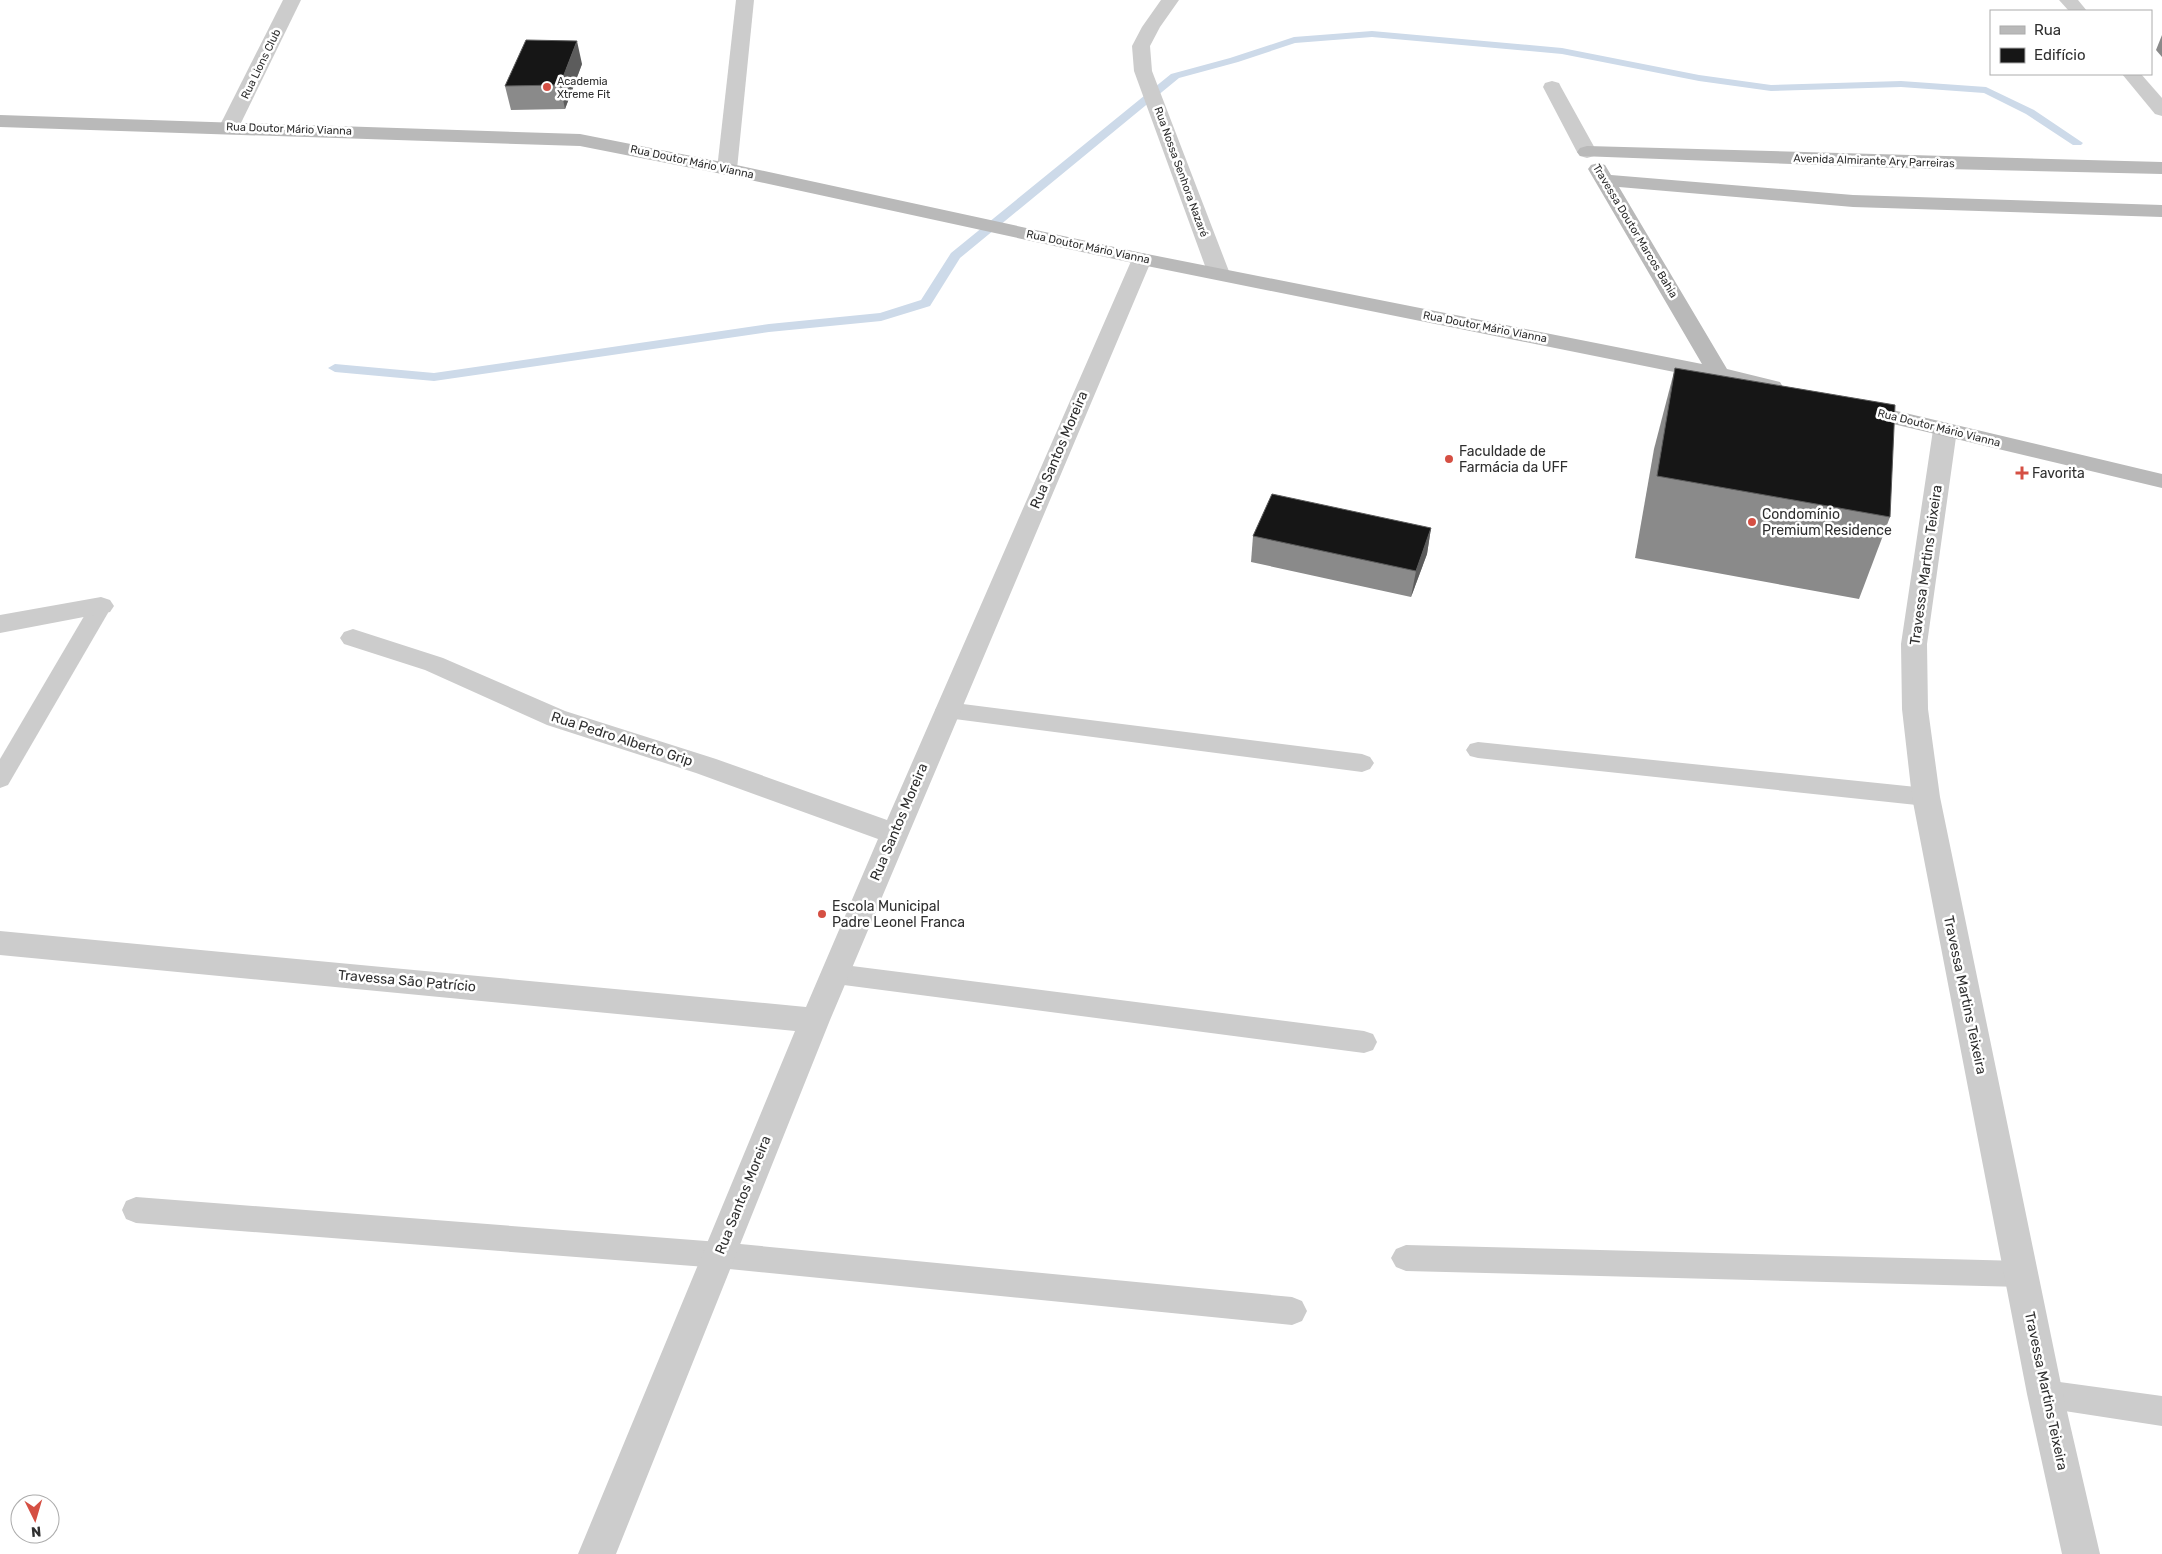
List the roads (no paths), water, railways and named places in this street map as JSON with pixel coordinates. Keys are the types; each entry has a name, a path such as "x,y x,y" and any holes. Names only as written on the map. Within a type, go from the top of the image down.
{"main road":[{"name":"Rua Doutor Mário Vianna","path":"0,121 229,127 580,140 727,169 1142,259 1719,374 1794,393"},
{"name":"Avenida Almirante Ary Parreiras","path":"1587,152 2162,168"},
{"name":"Travessa Doutor Marcos Bahia","path":"1587,152 1719,374"},
{"path":"1605,180 1853,202 2162,211"},
{"name":"Rua Doutor Mário Vianna","path":"1842,404 2162,481"}],"street":[{"name":"Rua Lions Club","path":"229,127 292,0"},
{"path":"727,169 745,0"},
{"name":"Rua Nossa Senhora Nazaré","path":"1170,0 1141,46 1143,71 1219,274"},
{"path":"2068,0 2077,10"},
{"path":"2132,75 2162,110"},
{"name":"Travessa Doutor Marcos Bahia","path":"1552,87 1587,152"},
{"name":"Rua Santos Moreira","path":"597,1554 815,1020 1142,259"},
{"name":"Travessa Martins Teixeira","path":"1945,430 1914,644 1915,709 1926,797 2045,1394 2081,1554"},
{"path":"0,624 101,606"},
{"name":"Rua Pedro Alberto Grip","path":"353,638 434,664 556,718 706,766 894,834"},
{"name":"Travessa São Patrício","path":"0,943 815,1020"}],"lane":[{"path":"0,779 101,606"},
{"path":"947,710 1362,763"},
{"path":"1478,750 1926,797"},
{"path":"836,974 1364,1042"},
{"path":"136,1210 719,1254 1292,1311"},
{"path":"1406,1258 2022,1274"},
{"path":"2045,1394 2162,1411"}],"waterway":[{"path":"335,368 434,377 769,328 881,317 926,303 955,256 1175,76 1234,60 1294,40 1372,34 1562,51 1699,78 1771,88 1901,84 1986,90 2030,112 2077,143"}],"place":[{"name":"Academia Xtreme Fit","path":"547,87"},
{"name":"Faculdade de Farmácia da UFF","path":"1449,459"},
{"name":"Favorita","path":"2022,473"},
{"name":"Condomínio Premium Residence","path":"1752,522"},
{"name":"Escola Municipal Padre Leonel Franca","path":"822,914"}]}
